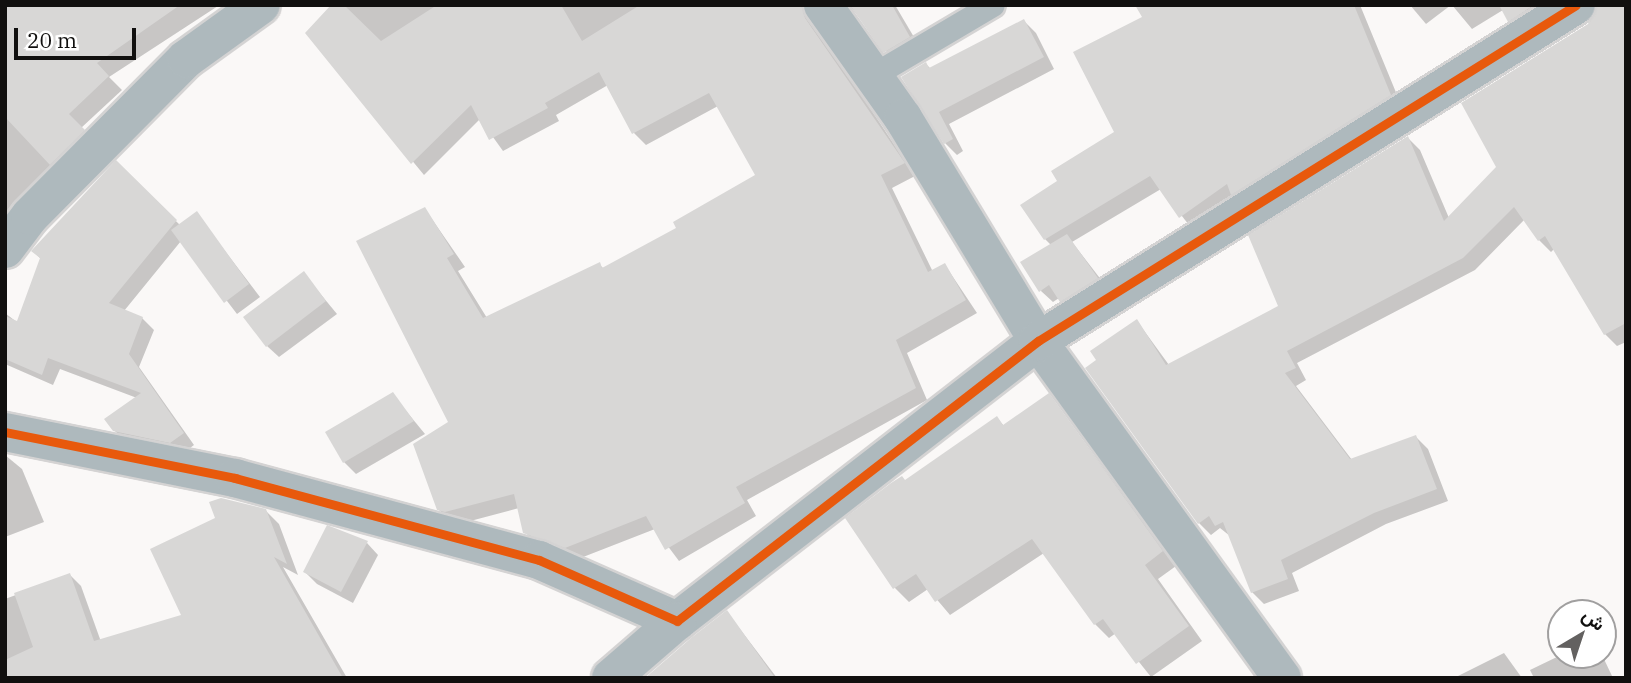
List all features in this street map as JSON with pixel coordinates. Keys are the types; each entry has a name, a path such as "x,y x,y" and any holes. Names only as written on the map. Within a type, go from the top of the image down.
{"street":[{"path":"5,249 30,216 186,59 261,5"},
{"path":"823,5 873,76 1038,341 1282,678"},
{"path":"611,678 677,621 1038,341 1576,5"},
{"path":"5,432 235,478 539,560 677,621"}],"lane":[{"path":"873,76 993,5"}],"building":[{"path":"5,5 180,5 97,63 109,76 69,114 85,130 50,165 5,117"},
{"path":"331,5 344,5 381,41 437,5 561,5 582,41 640,5 801,5 805,18 905,163 881,175 928,272 945,263 966,300 896,340 916,388 736,487 745,503 665,550 646,516 565,548 523,533 514,494 445,512 437,510 413,444 448,422 356,241 425,207 454,254 447,258 483,318 600,262 602,268 676,228 673,222 755,175 709,93 632,134 599,72 545,103 548,108 489,140 471,105 411,164 305,33"},
{"path":"850,5 892,5 910,37 883,53"},
{"path":"1135,5 1354,5 1391,95 1231,195 1227,184 1179,218 1150,176 1044,240 1020,205 1057,181 1051,171 1114,132 1073,52 1142,17"},
{"path":"1499,5 1534,5 1508,22"},
{"path":"1598,5 1626,5 1626,323 1604,335 1545,236 1538,241 1514,207 1463,258 1287,351 1296,368 1285,373 1350,459 1416,435 1437,489 1374,513 1281,560 1288,579 1251,593 1223,522 1215,526 1209,516 1198,524 1085,368 1096,360 1090,351 1137,319 1166,365 1278,306 1248,235 1408,136 1444,221 1496,167 1461,103 1588,24"},
{"path":"1024,19 1044,57 939,112 953,139 944,144 901,77 926,62 929,68"},
{"path":"116,160 177,220 109,303 143,317 129,354 184,433 170,443 113,431 104,419 141,393 48,358 42,375 5,359 5,316 17,321 40,258 31,251"},
{"path":"197,211 249,284 224,303 171,230"},
{"path":"1067,234 1098,278 1060,302 1049,285 1039,292 1020,262"},
{"path":"304,271 326,301 266,347 243,317"},
{"path":"393,392 414,421 343,463 325,432"},
{"path":"1049,393 1163,551 1145,565 1189,626 1136,664 1103,619 1094,625 1032,539 935,602 916,574 893,589 845,518 891,483 902,476 905,480 997,416 1003,425"},
{"path":"221,498 266,509 287,564 274,557 343,678 5,678 5,660 33,647 14,593 70,573 94,641 181,615 150,549 215,518 209,502"},
{"path":"327,525 368,541 341,592 303,572"},
{"path":"727,610 775,678 645,678 691,638"}],"cycle path":[{"path":"5,432 235,478 539,560 677,621 1038,341 1576,5"}]}
